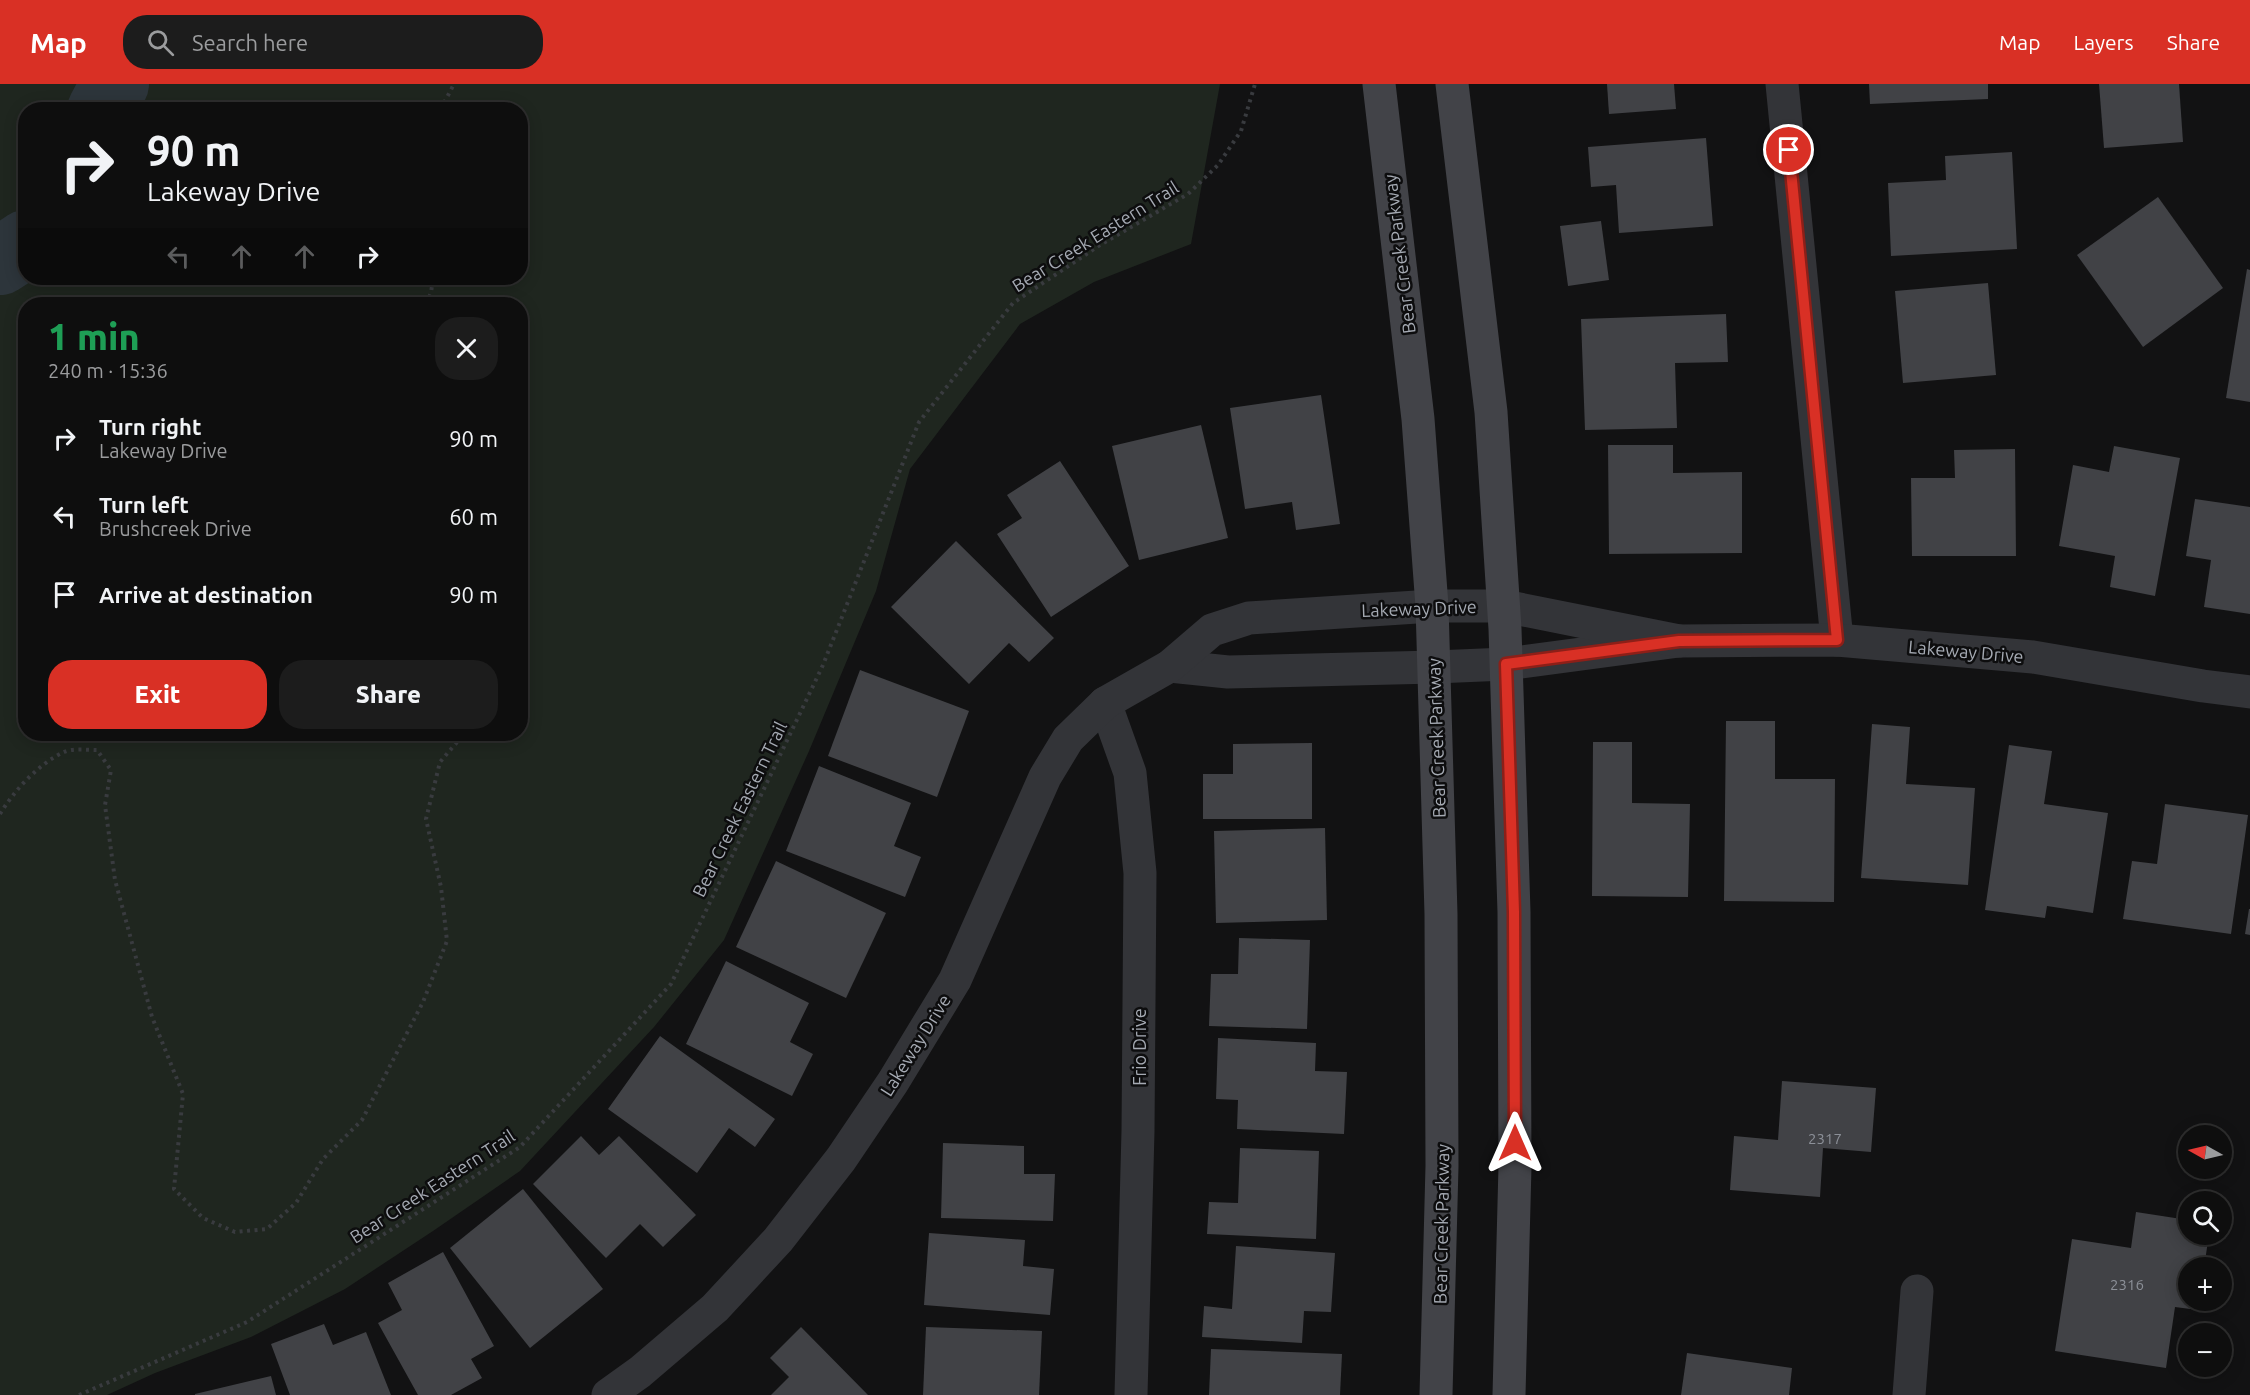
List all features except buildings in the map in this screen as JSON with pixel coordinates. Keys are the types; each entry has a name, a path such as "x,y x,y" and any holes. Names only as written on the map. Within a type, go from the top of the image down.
{"main road":[{"name":"Bear Creek Parkway","path":"1379,84 1418,419 1432,606 1441,914 1442,1154 1436,1395"},
{"path":"1452,84 1491,412 1504,606 1514,912 1515,1143 1509,1395"}],"street":[{"path":"1782,84 1837,640"},
{"name":"Lakeway Drive","path":"608,1395 640,1372 715,1308 778,1240 841,1159 893,1082 955,980 1045,777 1068,739 1105,703 1170,666 1212,630 1249,618 1432,606 1504,606 1679,641"},
{"name":"Lakeway Drive","path":"1170,666 1228,672 1434,667 1506,664 1679,641 1837,640 2033,657 2250,692"},
{"name":"Frio Drive","path":"1105,703 1130,773 1140,873 1138,1131 1131,1395"},
{"path":"1909,1395 1917,1291"}],"path":[{"path":"445,102 454,84"},
{"name":"Bear Creek Eastern Trail","path":"79,1395 247,1322 520,1147 671,984 823,665 919,422 1013,303 1100,245 1188,194 1218,165 1241,131 1255,84"},
{"path":"0,814 9,799 42,766 66,751 97,750 111,770 105,805 115,880 152,1017 183,1094 174,1189 203,1218 235,1232 267,1229 296,1203 323,1159 362,1120 423,1002 447,941 441,887 426,819 440,762 458,741"}],"shaded area":[{"path":"0,84 1220,84 1191,244 1094,282 1020,324 910,469 876,591 809,751 724,940 654,1027 520,1171 433,1231 345,1289 251,1337 155,1373 107,1395 0,1395"}],"waterway":[{"path":"105,102 115,84"},
{"path":"0,261 18,249"}],"route":[{"path":"1515,1143 1514,912 1506,664 1679,641 1837,640 1789,150"}]}
